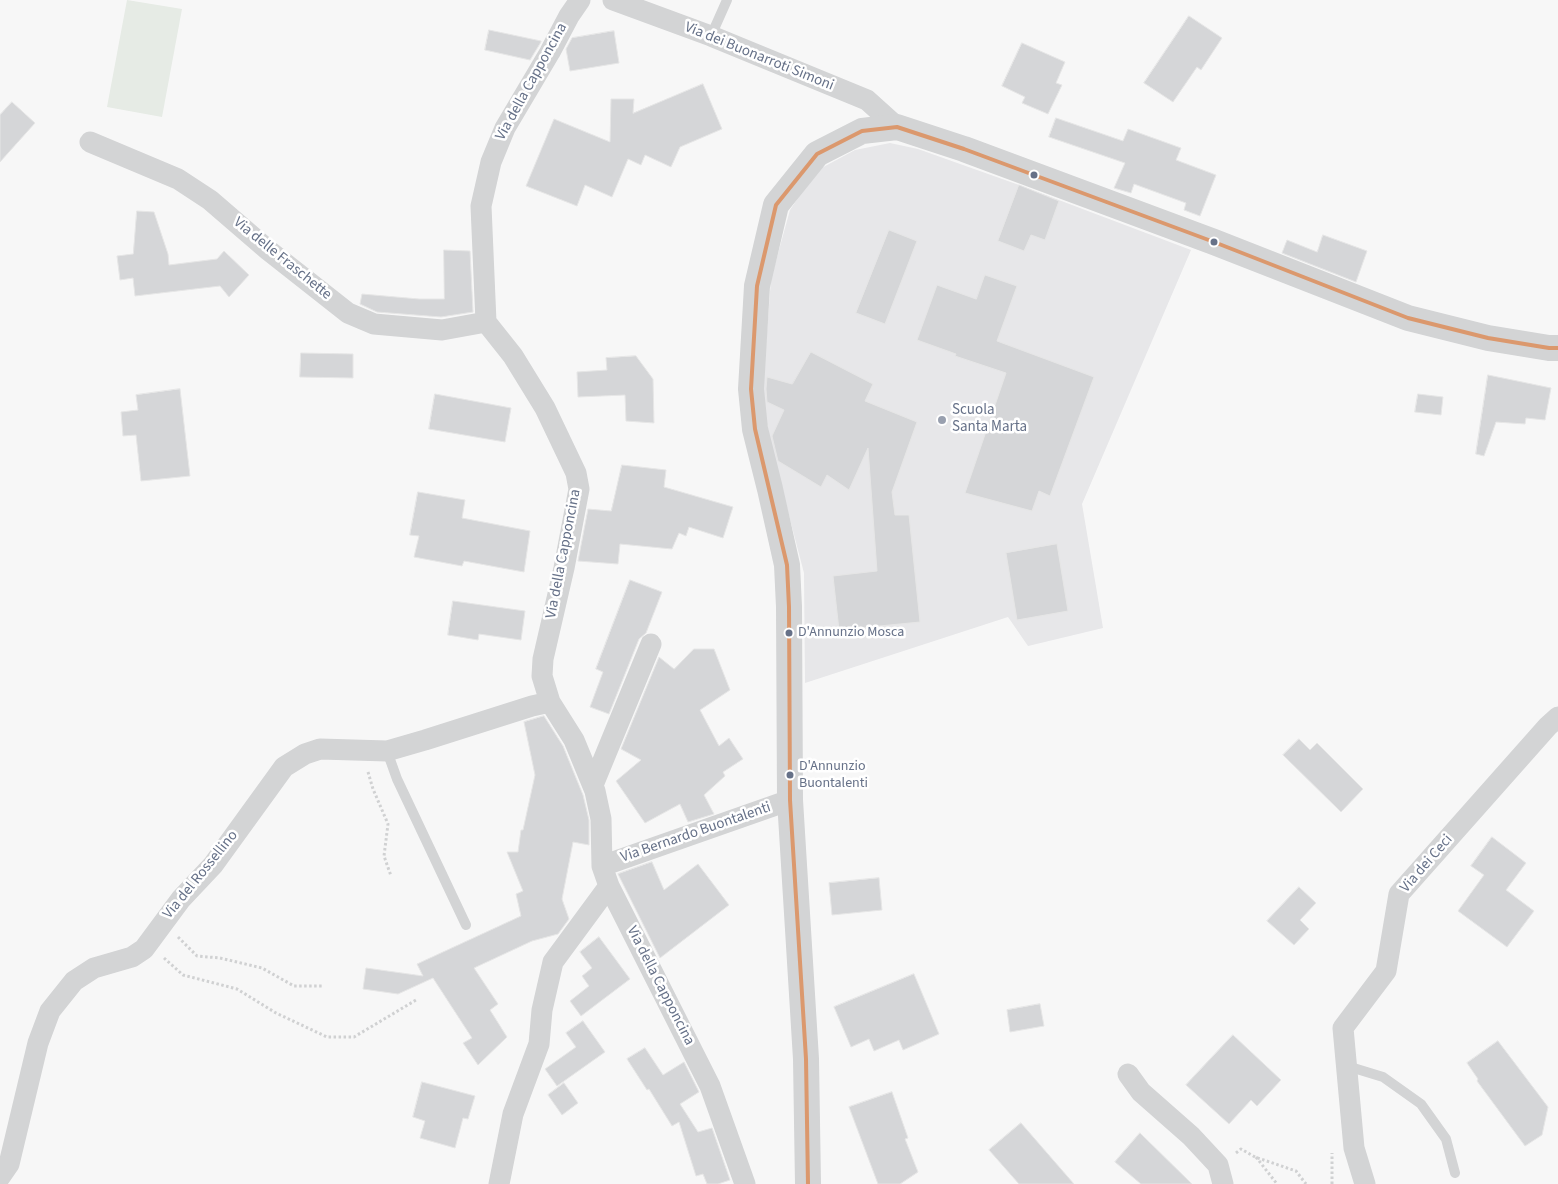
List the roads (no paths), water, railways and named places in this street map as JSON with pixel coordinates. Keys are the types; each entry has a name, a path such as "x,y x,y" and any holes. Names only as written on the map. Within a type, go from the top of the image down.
{"street":[{"name":"Via della Capponcina","path":"580,0 505,128 491,162 481,206 486,322 513,356 546,408 576,473 578,490 566,558 542,659 542,676 550,702 574,740 593,785 601,819 602,866 609,886 710,1086 745,1184"},
{"name":"Via dei Buonarroti Simoni","path":"613,0 711,36 867,100 896,127"},
{"path":"808,1184 806,1059 790,800 787,565 755,429 751,389 756,286 776,205 817,154 862,131 896,127 964,149 1214,242 1408,318 1488,338 1558,348"},
{"name":"Via delle Fraschette","path":"90,142 178,179 210,200 268,250 348,313 374,324 442,330 486,322"},
{"path":"593,785 651,644"},
{"name":"Via del Rossellino","path":"0,1177 9,1164 38,1043 50,1011 74,981 94,968 132,957 170,929 180,899 213,865 284,767 305,754 320,748 387,751 550,702"},
{"name":"Via dei Ceci","path":"1365,1184 1354,1148 1343,1028 1386,971 1399,894 1555,726"},
{"name":"Via Bernardo Buontalenti","path":"602,866 790,800"},
{"path":"499,1184 513,1114 539,1044 542,1010 553,962 609,886"},
{"path":"1128,1074 1141,1092 1191,1136 1221,1175"}],"lane":[{"path":"711,36 726,0"},
{"path":"387,751 397,779 466,925"},
{"path":"1347,1066 1383,1077 1421,1104 1446,1139 1455,1173"}],"place":[{"name":"Scuola Santa Marta","path":"942,420"},
{"name":"D'Annunzio Mosca","path":"789,633"},
{"name":"D'Annunzio Buontalenti","path":"790,775"}]}
